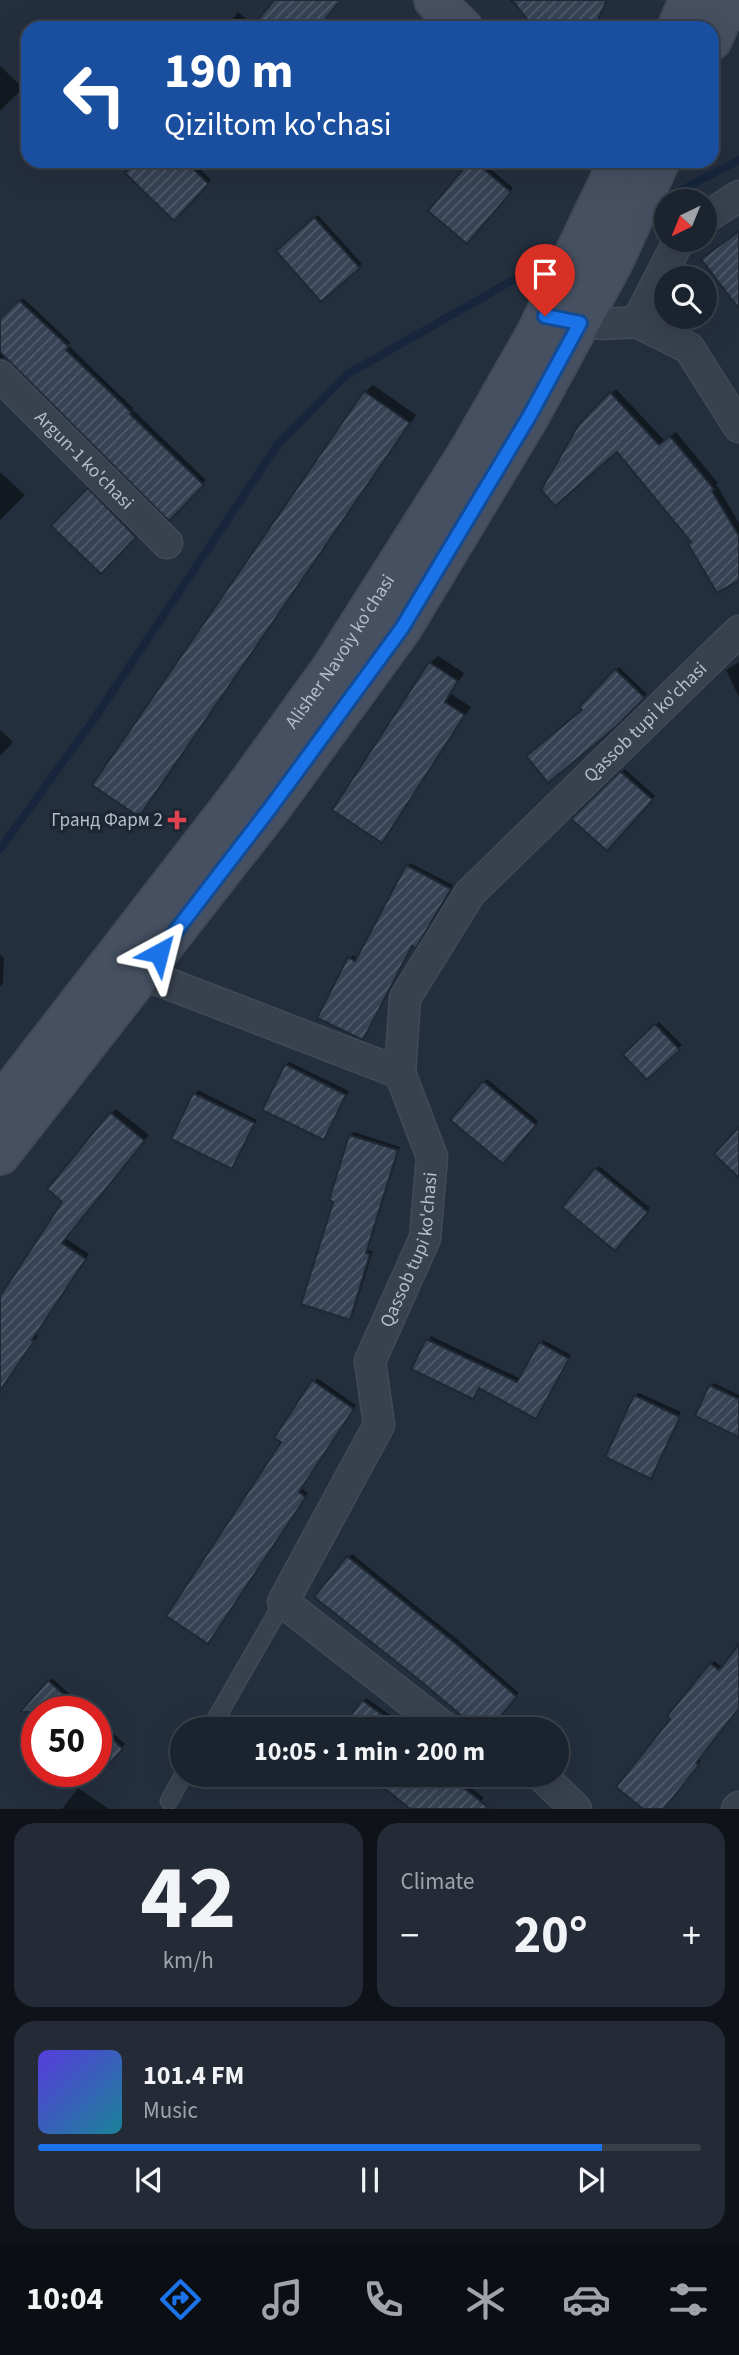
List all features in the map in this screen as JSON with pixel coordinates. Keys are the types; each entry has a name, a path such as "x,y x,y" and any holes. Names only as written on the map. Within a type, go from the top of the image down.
{"main road":[{"path":"434,0 456,21"},
{"path":"680,21 688,0"},
{"path":"719,24 729,0"},
{"name":"Alisher Navoiy ko'chasi","path":"0,1105 271,807 402,628 530,415 562,319 580,243 609,168"},
{"path":"621,168 653,177"},
{"name":"Alisher Navoiy ko'chasi","path":"562,319 629,229 653,177"},
{"name":"Alisher Navoiy ko'chasi","path":"0,1155 129,965"}],"street":[{"path":"718,210 739,196"},
{"path":"638,322 673,252"},
{"path":"562,319 638,322 689,348 739,427"},
{"name":"Argun-1 ko'chasi","path":"0,376 167,543"},
{"name":"Qassob tupi ko'chasi","path":"284,1602 379,1425 370,1361 425,1238 432,1157 400,1073 405,998 470,892 739,632"},
{"path":"129,965 400,1073"},
{"path":"284,1602 431,1717"},
{"path":"553,1787 576,1809"}],"lane":[{"path":"218,1717 284,1602"},
{"path":"169,1801 177,1787"}],"building":[{"path":"274,0 341,0 324,21 257,21"},
{"path":"512,0 607,0 597,21 528,21"},
{"path":"130,168 192,168 209,184 174,221 125,173"},
{"path":"464,168 482,168 511,192 467,244 428,211"},
{"path":"314,217 360,268 321,302 276,251"},
{"path":"739,231 739,309 717,280 717,266 706,266 701,259 710,252 718,252 718,246"},
{"path":"19,300 69,347 66,350 131,412 130,414 204,485 169,521 0,352 0,319"},
{"path":"364,391 410,423 139,817 92,785"},
{"path":"610,392 659,445 670,436 714,489 712,491 739,536 739,580 717,593 688,544 691,542 617,452 555,506 541,490 579,424"},
{"path":"88,488 136,537 101,574 51,526"},
{"path":"429,662 458,681 445,702 465,715 382,843 332,810"},
{"path":"615,669 645,698 616,727 548,783 526,756 582,710 579,707"},
{"path":"620,771 653,800 607,851 571,819"},
{"path":"406,865 451,889 416,948 412,946 363,1040 317,1018 348,957 355,961"},
{"path":"655,1024 680,1050 647,1080 623,1055"},
{"path":"285,1064 346,1095 324,1140 262,1110"},
{"path":"483,1081 536,1125 503,1164 450,1120"},
{"path":"193,1093 255,1123 232,1169 171,1139"},
{"path":"110,1112 145,1141 62,1243 86,1259 0,1391 0,1296 62,1202 47,1189"},
{"path":"739,1127 739,1178 714,1154"},
{"path":"349,1135 398,1150 366,1253 370,1254 350,1320 301,1304 333,1202 329,1200"},
{"path":"595,1168 648,1212 615,1251 562,1207"},
{"path":"426,1339 517,1382 539,1342 569,1359 536,1419 479,1388 473,1399 411,1369"},
{"path":"312,1380 354,1409 299,1492 306,1497 208,1644 166,1616 281,1442 274,1438"},
{"path":"709,1385 739,1399 739,1437 695,1416"},
{"path":"634,1395 680,1417 651,1479 605,1457"},
{"path":"347,1556 517,1697 500,1717 463,1717 314,1597"},
{"path":"739,1644 739,1708 664,1809 643,1809 616,1787 670,1719 667,1716 710,1663 719,1670"},
{"path":"48,1680 65,1696 34,1696"},
{"path":"362,1700 385,1717 350,1717"},
{"path":"112,1739 123,1749 112,1761"},
{"path":"383,1787 463,1787 490,1809 410,1809"}],"waterway":[{"path":"684,189 739,160"},
{"path":"0,849 94,719 278,444 346,375 559,254"}],"place":[{"name":"Гранд Фарм 2","path":"177,820"}],"route":[{"path":"159,953 271,807 402,628 530,415 580,323 545,316"}]}
